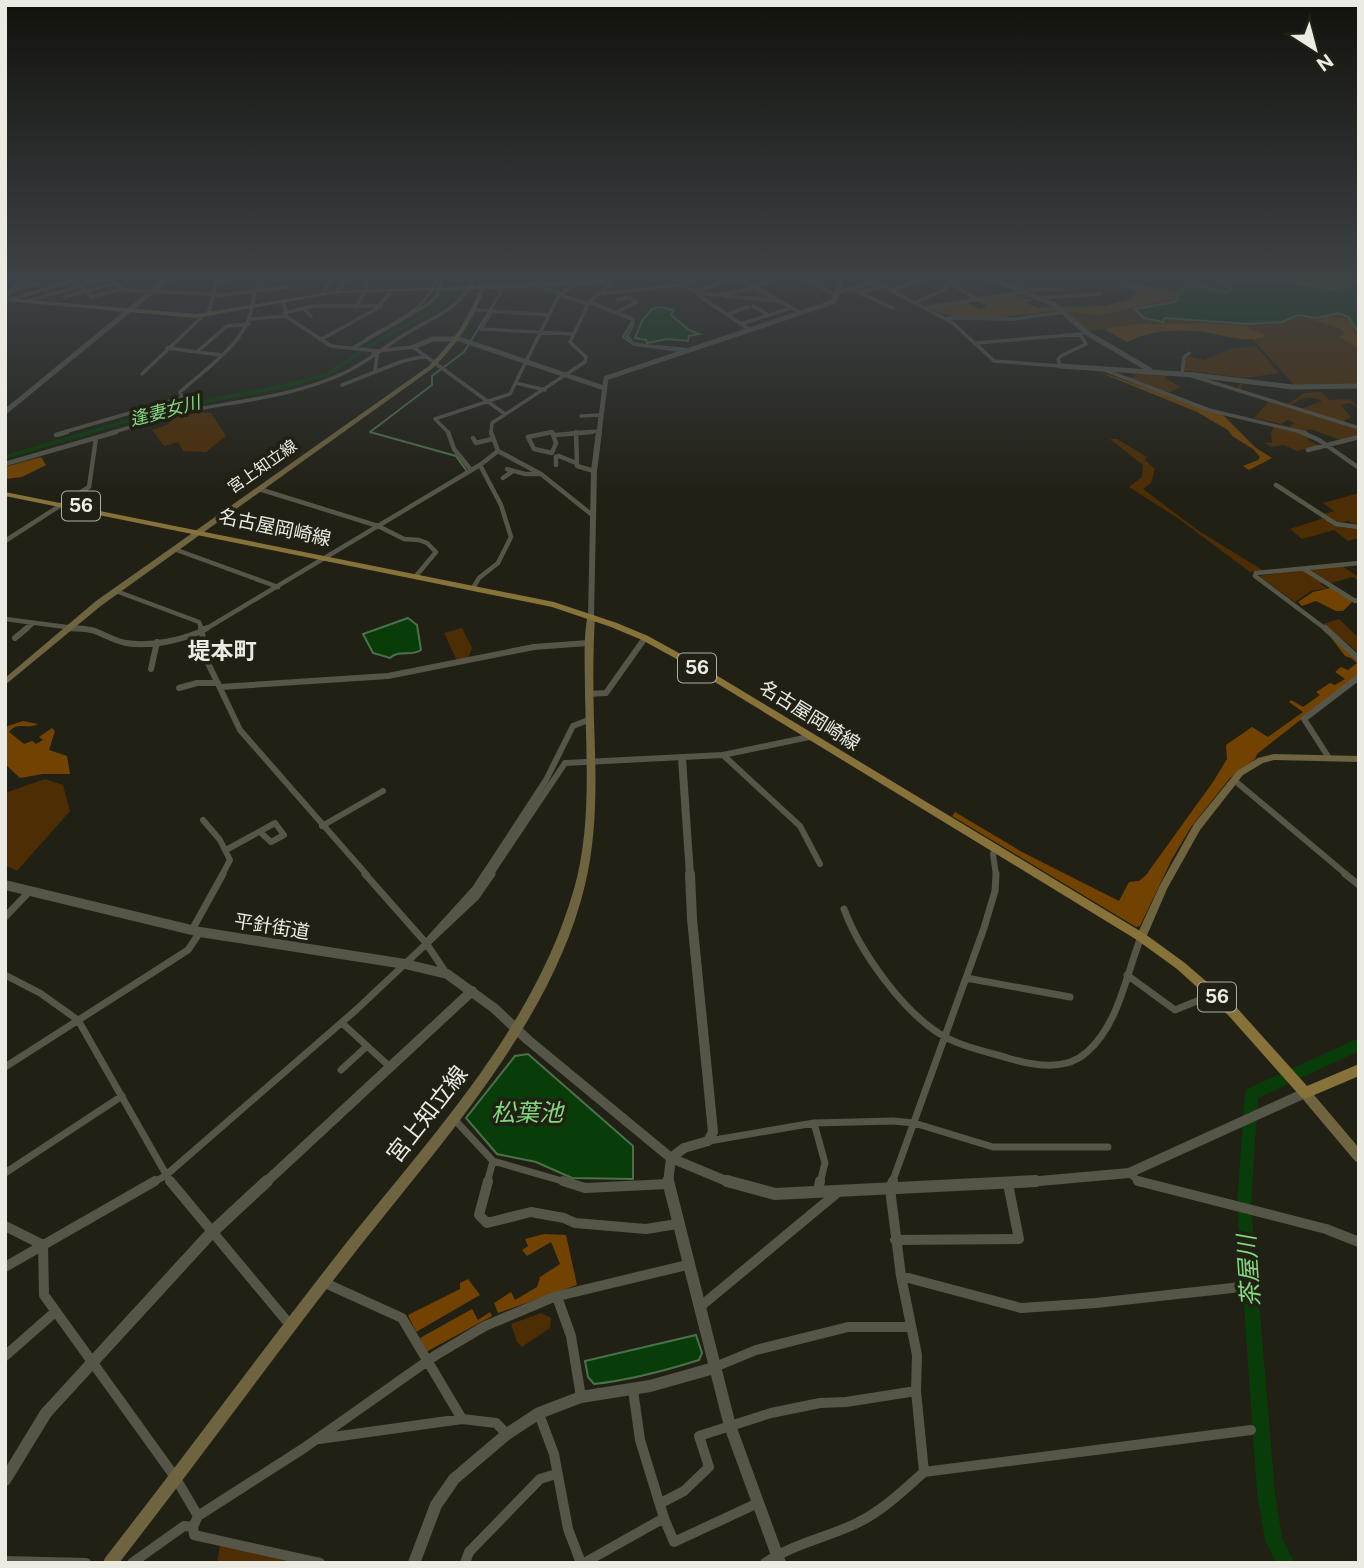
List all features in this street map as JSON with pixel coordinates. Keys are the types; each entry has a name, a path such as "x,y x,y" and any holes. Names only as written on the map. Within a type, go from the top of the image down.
{"main road":[{"name":"宮上知立線","path":"5,682 67,628 116,591 436,363 449,349"},
{"name":"名古屋岡崎線","path":"5,492 554,605 591,616 645,638 1141,937 1213,994 1301,1089"},
{"name":"宮上知立線","path":"110,1563 452,1117 517,1029 545,980 569,926 581,884 588,838 591,616"},
{"path":"1141,937 1187,842 1234,780 1248,767 1274,757 1359,760"},
{"path":"1359,1070 1301,1089 1359,1157"}],"street":[{"path":"5,412 81,349"},
{"path":"142,374 166,349"},
{"path":"176,349 222,355"},
{"path":"164,403 228,349"},
{"path":"354,349 375,352 393,349"},
{"path":"5,464 187,410 311,386 345,373 380,349"},
{"path":"417,349 505,414"},
{"path":"490,349 604,388"},
{"path":"471,470 454,449 447,429 435,419 510,394 531,349"},
{"path":"577,349 586,359 545,390 505,414 491,427 492,440 498,451 541,474 591,514"},
{"path":"671,349 685,351"},
{"path":"591,616 591,514 607,378 691,349"},
{"path":"980,349 985,356 995,361 1184,374 1292,387 1359,386"},
{"path":"1060,366 1058,359 1075,349"},
{"path":"1112,349 1153,372"},
{"path":"375,352 375,371"},
{"path":"1184,374 1184,357 1189,353"},
{"path":"342,385 375,371 427,356"},
{"path":"1100,368 1174,398 1222,413 1284,426 1328,445 1359,468"},
{"path":"1184,374 1359,428"},
{"path":"516,383 545,390"},
{"path":"180,392 187,410"},
{"path":"56,435 182,400"},
{"path":"581,416 601,415"},
{"path":"555,435 556,443 552,453 534,449 528,437 552,432 555,435 599,431"},
{"path":"576,432 576,463"},
{"path":"1308,450 1359,437"},
{"path":"5,541 89,487 96,438"},
{"path":"473,438 476,443 492,440"},
{"path":"482,446 484,442 492,440"},
{"path":"5,619 67,628 84,627 125,642 157,642 203,631 480,465 498,451"},
{"path":"556,465 556,457 559,456 576,463 580,468 594,471"},
{"path":"473,588 479,578 498,563 511,537 501,505 480,465"},
{"path":"503,478 510,470 541,474"},
{"path":"1276,485 1336,524 1359,527"},
{"path":"259,489 378,526 404,539 427,543 436,552 416,576"},
{"path":"174,549 278,587"},
{"path":"1359,563 1256,573 1255,576 1315,619 1359,659"},
{"path":"1304,569 1355,601 1359,600"},
{"path":"116,591 194,620 202,626 208,663 240,730 426,943 447,974"},
{"path":"15,638 32,624"},
{"path":"588,694 606,693 645,638"},
{"path":"151,669 157,642"},
{"path":"179,688 197,683 219,685 388,676 534,647 589,643"},
{"path":"1329,758 1304,719 1359,677"},
{"path":"5,1267 165,1176 342,1023 405,964 476,888 547,780 573,726 588,720"},
{"path":"426,943 439,934 476,897 565,763 723,755 809,737"},
{"path":"723,755 800,826 820,864"},
{"path":"682,758 689,833 692,919 713,1132 708,1140"},
{"path":"1234,780 1359,886"},
{"path":"322,826 383,790"},
{"path":"5,1067 188,950 230,860 226,850 203,820"},
{"path":"226,850 260,832"},
{"path":"924,1472 916,1391 916,1355 895,1240 890,1189 996,887 997,866 993,854 995,850"},
{"name":"平針街道","path":"5,885 28,893 196,931 405,964 447,974 472,991 671,1158 734,1185 775,1194 1007,1184 1129,1173 1260,1113 1301,1089"},
{"path":"5,917 28,893"},
{"path":"844,909 869,959 912,1008 944,1037 1022,1062 1064,1064 1084,1054 1097,1042 1111,1016 1141,937"},
{"path":"5,975 40,993 78,1020 165,1176 290,1325"},
{"path":"1126,975 1175,1010 1213,994"},
{"path":"966,978 1070,997"},
{"path":"5,1480 46,1413 211,1233 472,991"},
{"path":"342,1023 390,1067"},
{"path":"341,1070 367,1046"},
{"path":"5,1173 122,1096"},
{"path":"452,1117 493,1161 585,1188 668,1184"},
{"path":"814,1123 825,1163 818,1193"},
{"path":"779,1558 730,1426 714,1367 668,1184 671,1158 684,1148 708,1140 814,1123 914,1124 993,1147 1108,1147"},
{"path":"493,1161 479,1214 487,1223 531,1212 586,1224 646,1229 677,1224"},
{"path":"1129,1173 1140,1183 1326,1228 1359,1242"},
{"path":"895,1240 1019,1239 1007,1184"},
{"path":"699,1307 837,1193"},
{"path":"5,1226 43,1245"},
{"path":"43,1245 44,1295 175,1477 198,1516"},
{"path":"320,1563 194,1535 193,1527 198,1516 318,1439 425,1360 465,1336 514,1312 557,1297 687,1265"},
{"path":"901,1276 1021,1308 1096,1303 1241,1287"},
{"path":"323,1282 402,1318 462,1419"},
{"path":"557,1297 570,1336 581,1397"},
{"path":"5,1356 55,1312"},
{"path":"414,1563 431,1515 444,1490 464,1469 507,1434 539,1413 581,1397 633,1390 714,1367 756,1350 848,1327 910,1327"},
{"path":"633,1390 633,1416 638,1438 674,1542 758,1503"},
{"path":"661,1503 684,1491 709,1467 699,1436 771,1413 820,1403 846,1402 916,1391"},
{"path":"539,1413 554,1454 568,1529 583,1563 664,1518"},
{"path":"318,1439 462,1419 496,1423 507,1434"},
{"path":"765,1563 857,1523 898,1496 924,1472 1251,1430"},
{"path":"466,1563 468,1552 488,1536 540,1479 556,1474"},
{"path":"132,1563 184,1526 193,1527"},
{"path":"5,1561 86,1563"}],"shaded area":[{"path":"1230,349 1259,349 1279,373 1246,378 1183,370 1187,356 1204,360"},
{"path":"1261,349 1359,349 1359,385 1295,386"},
{"path":"1094,370 1222,414 1256,448 1272,458 1249,470 1243,466 1260,457 1228,430 1197,412"},
{"path":"1136,372 1167,375 1165,378 1181,387 1166,394 1129,378 1135,376"},
{"path":"1241,381 1240,390 1287,405 1304,393 1321,392 1329,400 1350,399 1359,408 1350,403 1341,405 1351,417 1342,422 1301,409 1322,401 1317,398 1305,398 1288,406 1236,390"},
{"path":"1269,401 1359,429 1359,436 1341,440 1310,429 1304,432 1289,427 1295,423 1288,420 1281,424 1254,418"},
{"path":"199,412 211,413 226,436 206,452 183,451 178,442 164,446 152,430 167,425 174,418"},
{"path":"1275,424 1310,437 1307,440 1320,446 1297,451 1284,445 1271,447 1265,443 1272,442 1271,433"},
{"path":"1110,439 1117,439 1147,457 1145,460 1155,469 1151,483 1143,489 1199,531 1264,571 1250,572 1179,519 1129,487 1142,477 1143,465"},
{"path":"41,457 46,465 22,477 5,479 5,467"},
{"path":"1359,493 1359,523 1338,523 1324,514 1334,511 1323,503"},
{"path":"1324,518 1335,525 1359,528 1359,538 1348,541 1334,530 1302,539 1290,529"},
{"path":"1342,566 1359,577 1359,581 1353,577 1331,583 1308,569"},
{"path":"1304,570 1323,582 1320,584 1327,588 1311,591 1295,602 1258,576"},
{"path":"1334,587 1353,601 1343,611 1336,611 1316,601 1302,606 1298,602 1313,592"},
{"path":"1339,619 1359,638 1359,653 1323,624"},
{"path":"462,628 472,648 468,659 457,661 444,633"},
{"path":"1329,635 1359,660 1359,674 1230,778 1191,827 1172,859 1140,926 1136,927 952,816 955,812 1022,852 1119,901 1129,882 1139,881 1146,875 1213,782 1227,759 1226,745 1252,727 1268,737 1303,712 1289,702 1291,700 1303,707 1320,695 1316,692 1330,683 1335,685 1345,679 1335,672 1341,667 1348,670 1357,663 1345,656"},
{"path":"23,721 38,724 19,726 9,732 24,744 32,741 36,744 43,740 39,737 52,728 55,731 49,750 67,756 70,774 43,774 20,778 5,764 5,727"},
{"path":"45,779 63,785 70,811 17,871 5,865 5,793"},
{"path":"544,1234 566,1235 577,1285 498,1313 494,1303 511,1292 515,1300 537,1287 540,1277 560,1264 551,1242 527,1256 522,1250 528,1246 525,1239"},
{"path":"468,1279 480,1295 416,1332 408,1315 460,1289 460,1283"},
{"path":"472,1309 478,1320 490,1312 492,1316 426,1352 420,1338"},
{"path":"541,1313 551,1318 550,1328 522,1347 517,1342 511,1324"},
{"path":"220,1545 289,1560 288,1563 217,1563"}],"water":[{"path":"408,618 417,625 421,650 390,658 373,653 363,634"},
{"name":"松葉池","path":"528,1054 633,1146 633,1179 572,1178 536,1162 497,1154 466,1118 515,1056"},
{"path":"696,1335 702,1353 699,1360 647,1375 608,1382 594,1384 588,1377 585,1361"}],"waterway":[{"name":"逢妻女川","path":"5,457 170,408 290,385 328,374 365,349"},
{"path":"466,349 432,376 432,385 370,432 456,456 466,470"},
{"name":"茶屋川","path":"1286,1563 1274,1540 1266,1493 1244,1205 1252,1094 1359,1044"}],"district":[{"name":"堤本町","path":"222,651"}]}
